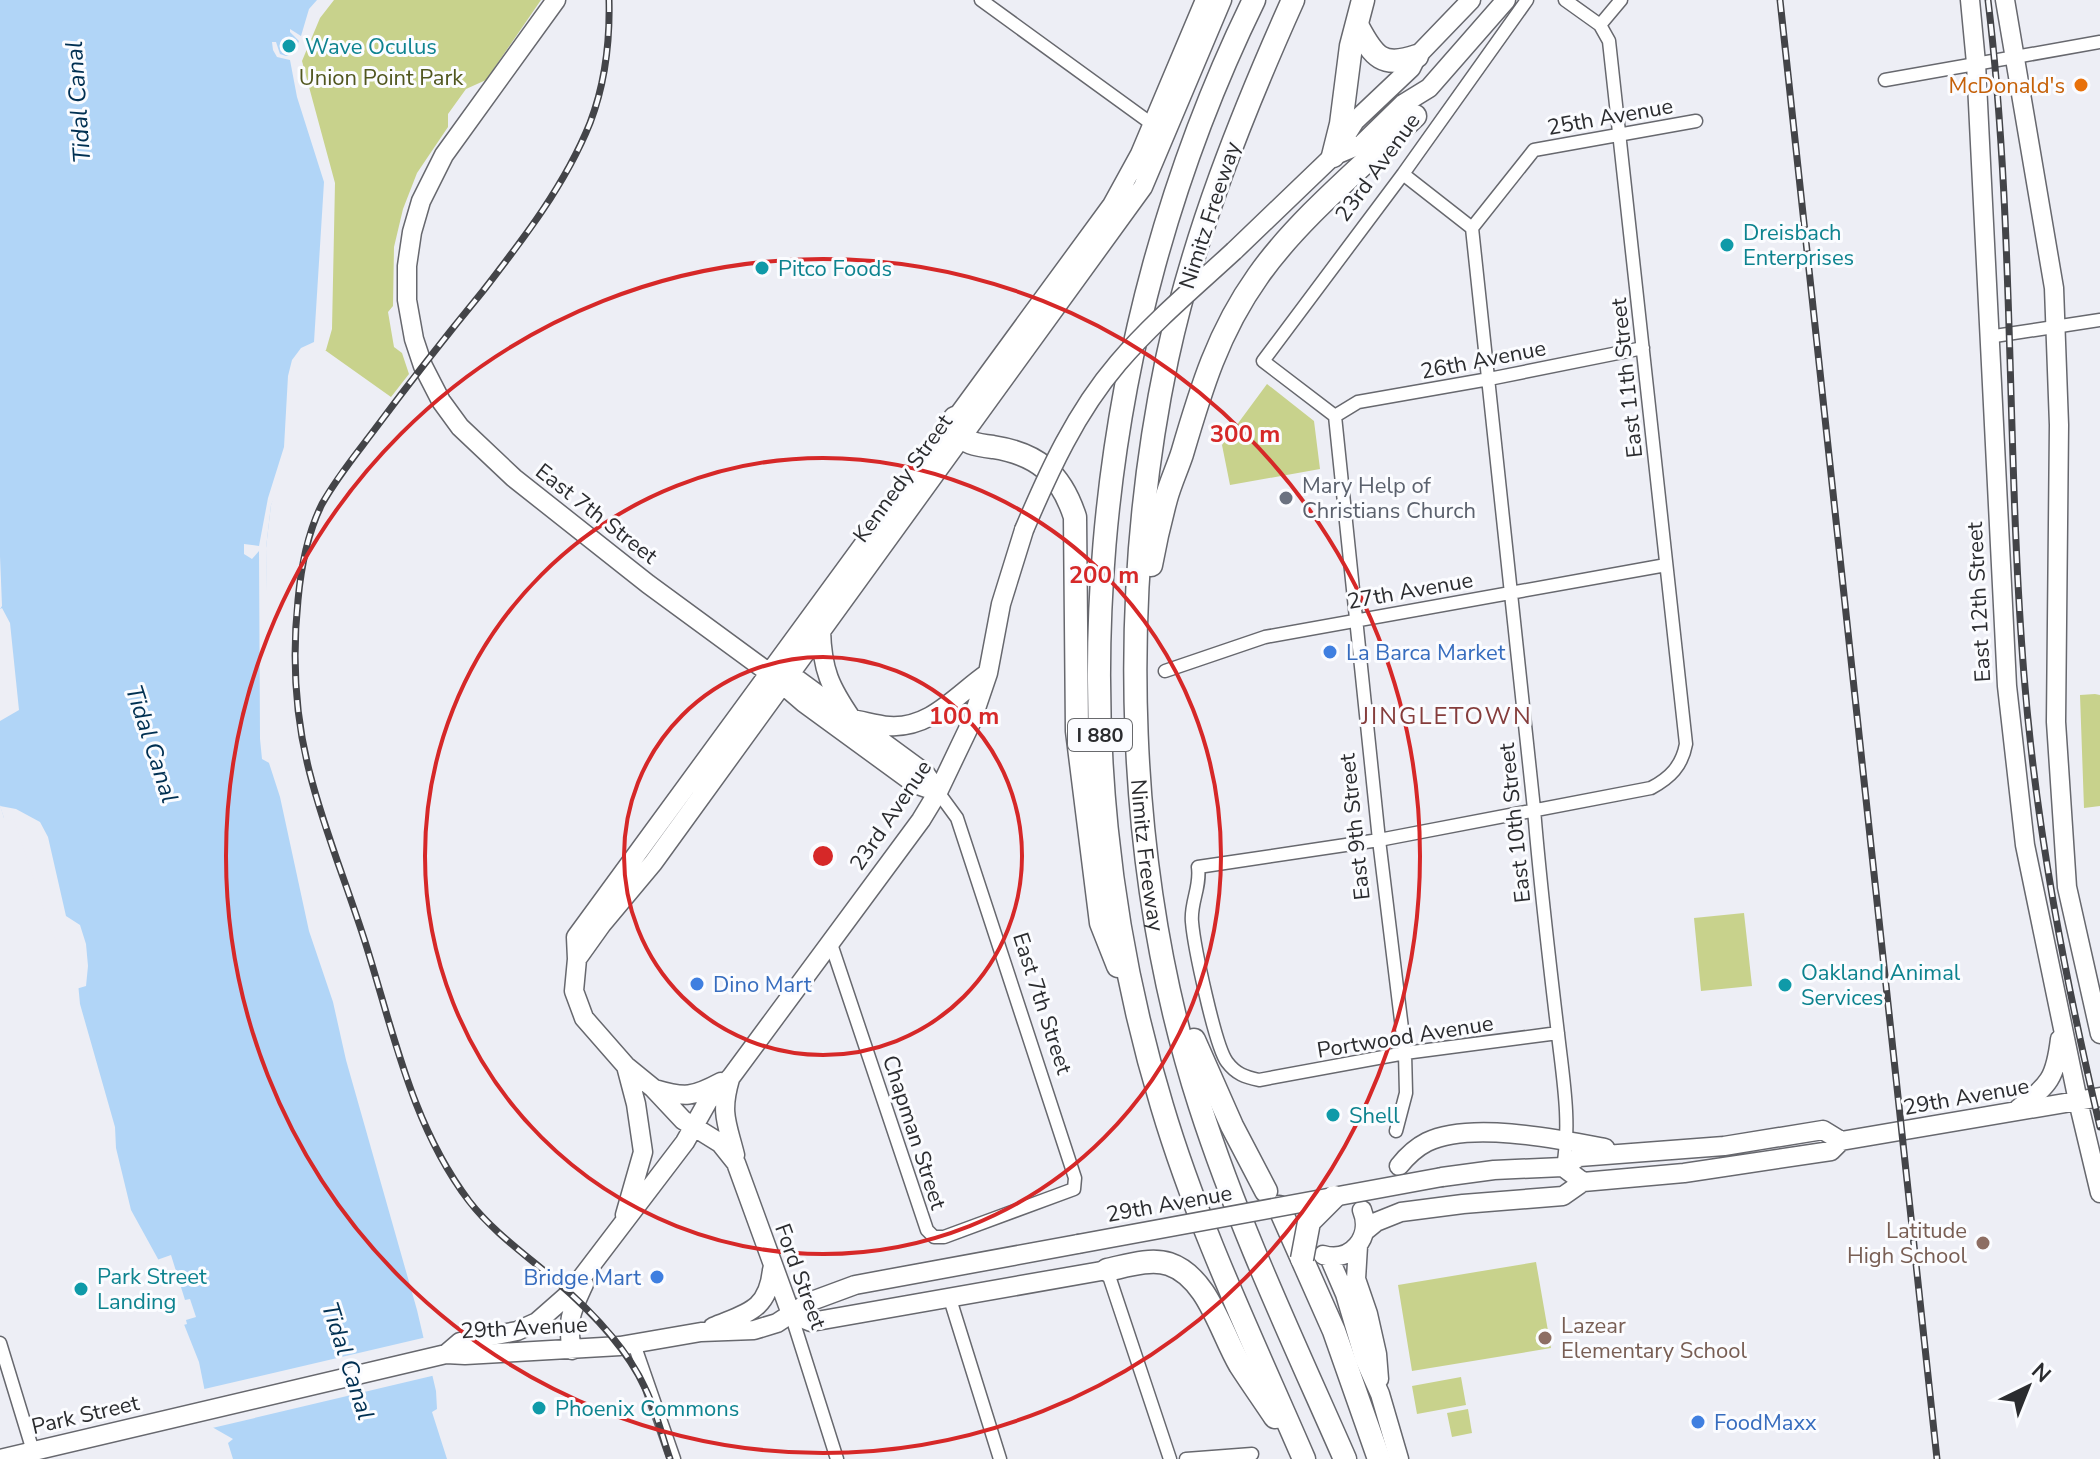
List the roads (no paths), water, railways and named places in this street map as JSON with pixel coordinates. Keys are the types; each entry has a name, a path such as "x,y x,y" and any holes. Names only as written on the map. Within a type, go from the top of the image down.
{"highway":[{"name":"Nimitz Freeway","path":"1254,0 1199,127 1159,246 1132,349 1109,495 1099,657 1102,779 1123,940 1161,1106 1192,1195 1304,1459"},
{"name":"Nimitz Freeway","path":"1293,0 1217,183 1168,357 1145,495 1138,578 1136,716 1142,811 1151,883 1168,979 1199,1103 1226,1183 1345,1459"},
{"path":"1333,156 1341,124 1351,46 1363,0"},
{"path":"1358,27 1370,50 1382,59 1397,63 1417,56"},
{"path":"1136,656 1166,497 1211,358 1258,276 1293,234 1415,116"},
{"path":"957,428 975,445 1019,452 1037,461 1057,478 1068,495 1075,517 1077,731 1101,923 1141,1027"},
{"path":"1168,979 1225,1112 1272,1199 1318,1257"},
{"path":"1334,1197 1309,1222 1334,1331 1379,1459"},
{"path":"1107,1270 1147,1262 1169,1264 1184,1273 1210,1305 1240,1364 1304,1459"}],"main road":[{"name":"East 7th Street","path":"556,0 444,155 421,201 407,266 407,300 423,366 441,401 460,427 486,453 618,561 780,677 915,784 938,792"},
{"name":"Kennedy Street","path":"693,1127 626,1066 584,1018 574,991 577,959 653,863 780,677 957,428 1143,187 1159,129 1205,0"},
{"name":"Kennedy Street","path":"1159,129 1222,0"},
{"name":"23rd Avenue","path":"446,1354 460,1342 517,1331 537,1322 570,1293 592,1267 693,1127 708,1101 731,1077 921,820 938,792 971,723 988,673 1001,604 1038,498 1058,455 1090,401 1141,338 1333,156 1355,121 1411,68 1417,56 1471,0"},
{"name":"23rd Avenue","path":"1333,156 1362,144 1403,104 1429,88 1506,0"},
{"name":"East 12th Street","path":"1970,0 1976,63 2007,686 2015,761 2025,845 2100,1193"},
{"path":"2005,0 2054,288 2057,328 2056,722 2067,887 2100,1033"},
{"path":"1415,116 1429,88"},
{"name":"Kennedy Street","path":"780,677 821,630 957,428"},
{"path":"821,630 827,678 852,719 892,726 914,724 933,716 958,693 988,673"},
{"name":"East 7th Street","path":"780,677 852,719 925,773 938,792"},
{"path":"2014,1112 2051,1079 2057,1066 2061,1020"},
{"name":"Kennedy Street","path":"621,1225 643,1152 636,1104 626,1066"},
{"path":"653,1088 679,1096 694,1095 731,1077"},
{"path":"731,1077 723,1101 736,1163"},
{"name":"29th Avenue","path":"1318,1257 1350,1253 1376,1222 1401,1212 1563,1196 1583,1182 1684,1173 1831,1151 1841,1141 2100,1097"},
{"name":"Ford Street","path":"693,1127 720,1143 736,1163 791,1314"},
{"name":"29th Avenue","path":"446,1354 572,1350 634,1344 701,1332 754,1330 777,1323 809,1302 855,1285 1078,1244 1272,1199 1334,1197 1494,1170 1563,1167 1579,1157 1724,1146 1823,1130 1833,1133 1841,1141"},
{"path":"1399,1166 1411,1152 1427,1142 1463,1133 1568,1141 1635,1154"},
{"path":"1563,1167 1583,1182"},
{"path":"1362,1210 1365,1218 1356,1279 1377,1354 1380,1394"},
{"path":"1318,1257 1345,1294 1399,1459"},
{"path":"572,1350 569,1320 592,1267"},
{"path":"701,1332 751,1312 761,1303 767,1294 772,1267"},
{"path":"791,1314 811,1322 1107,1270"},
{"name":"Park Street","path":"0,1459 446,1354"}],"street":[{"path":"981,0 1159,129"},
{"name":"23rd Avenue","path":"1335,416 1263,361 1403,174 1527,0"},
{"path":"1565,0 1600,25 1621,0"},
{"name":"East 11th Street","path":"1534,809 1651,788 1676,770 1686,744 1609,41 1600,25"},
{"path":"1885,80 2100,42"},
{"name":"25th Avenue","path":"1472,228 1534,150 1696,121"},
{"path":"1403,174 1472,228"},
{"name":"East 10th Street","path":"1472,228 1558,1033 1568,1141 1563,1167"},
{"path":"1988,337 2100,320"},
{"name":"26th Avenue","path":"1335,416 1358,402 1643,348"},
{"name":"East 9th Street","path":"1335,416 1379,840 1405,1053 1406,1093 1396,1131"},
{"name":"27th Avenue","path":"1165,671 1265,637 1666,565"},
{"name":"East 7th Street","path":"938,792 957,818 1075,1178 1074,1189"},
{"path":"1379,840 1534,809"},
{"name":"Portwood Avenue","path":"1379,840 1198,867 1200,881 1192,920 1225,1060 1239,1075 1259,1080 1405,1053 1558,1033"},
{"name":"Chapman Street","path":"830,941 927,1230 934,1237 944,1237 1074,1189"},
{"path":"1107,1270 1170,1459"},
{"path":"950,1299 1000,1459"},
{"name":"Ford Street","path":"791,1314 837,1459"},
{"path":"0,1343 33,1451"},
{"path":"634,1344 674,1459"},
{"path":"645,1380 644,1395 665,1459"},
{"path":"1186,1459 1252,1454"}],"water":[{"name":"Tidal Canal","path":"0,0 330,0 316,16 298,60 331,183 328,329 300,365 294,442 271,505 266,548 269,763 280,797 309,931 333,1002 346,1060 417,1310 436,1391 437,1409 432,1412 447,1459 233,1459 228,1443 233,1439 212,1427 199,1362 158,1259 131,1210 116,1148 115,1127 80,1004 78,983 16,814 4,818 0,805 0,716 11,711 0,652"}],"railway":[{"path":"609,0 603,78 590,123 568,168 514,251 354,456 322,504 309,539 301,575 295,666 301,731 316,796 367,948 396,1047 433,1142 478,1212 581,1304 617,1343 649,1396 670,1459"},
{"path":"1780,0 1937,1459"},
{"path":"1988,0 1997,84 2007,253 2018,591 2029,732 2053,902 2100,1127"}],"place":[{"name":"Wave Oculus","path":"289,46"},
{"name":"McDonald's","path":"2081,85"},
{"name":"Dreisbach Enterprises","path":"1727,245"},
{"name":"Pitco Foods","path":"762,268"},
{"name":"Mary Help of Christians Church","path":"1286,498"},
{"name":"La Barca Market","path":"1330,652"},
{"name":"Dino Mart","path":"697,984"},
{"name":"Oakland Animal Services","path":"1785,985"},
{"name":"Shell","path":"1333,1115"},
{"name":"Latitude High School","path":"1983,1243"},
{"name":"Bridge Mart","path":"657,1277"},
{"name":"Park Street Landing","path":"81,1289"},
{"name":"Lazear Elementary School","path":"1545,1338"},
{"name":"Phoenix Commons","path":"539,1408"},
{"name":"FoodMaxx","path":"1698,1422"}],"district":[{"name":"JINGLETOWN","path":"1447,716"}],"park label":[{"name":"Union Point Park","path":"381,77"}]}
